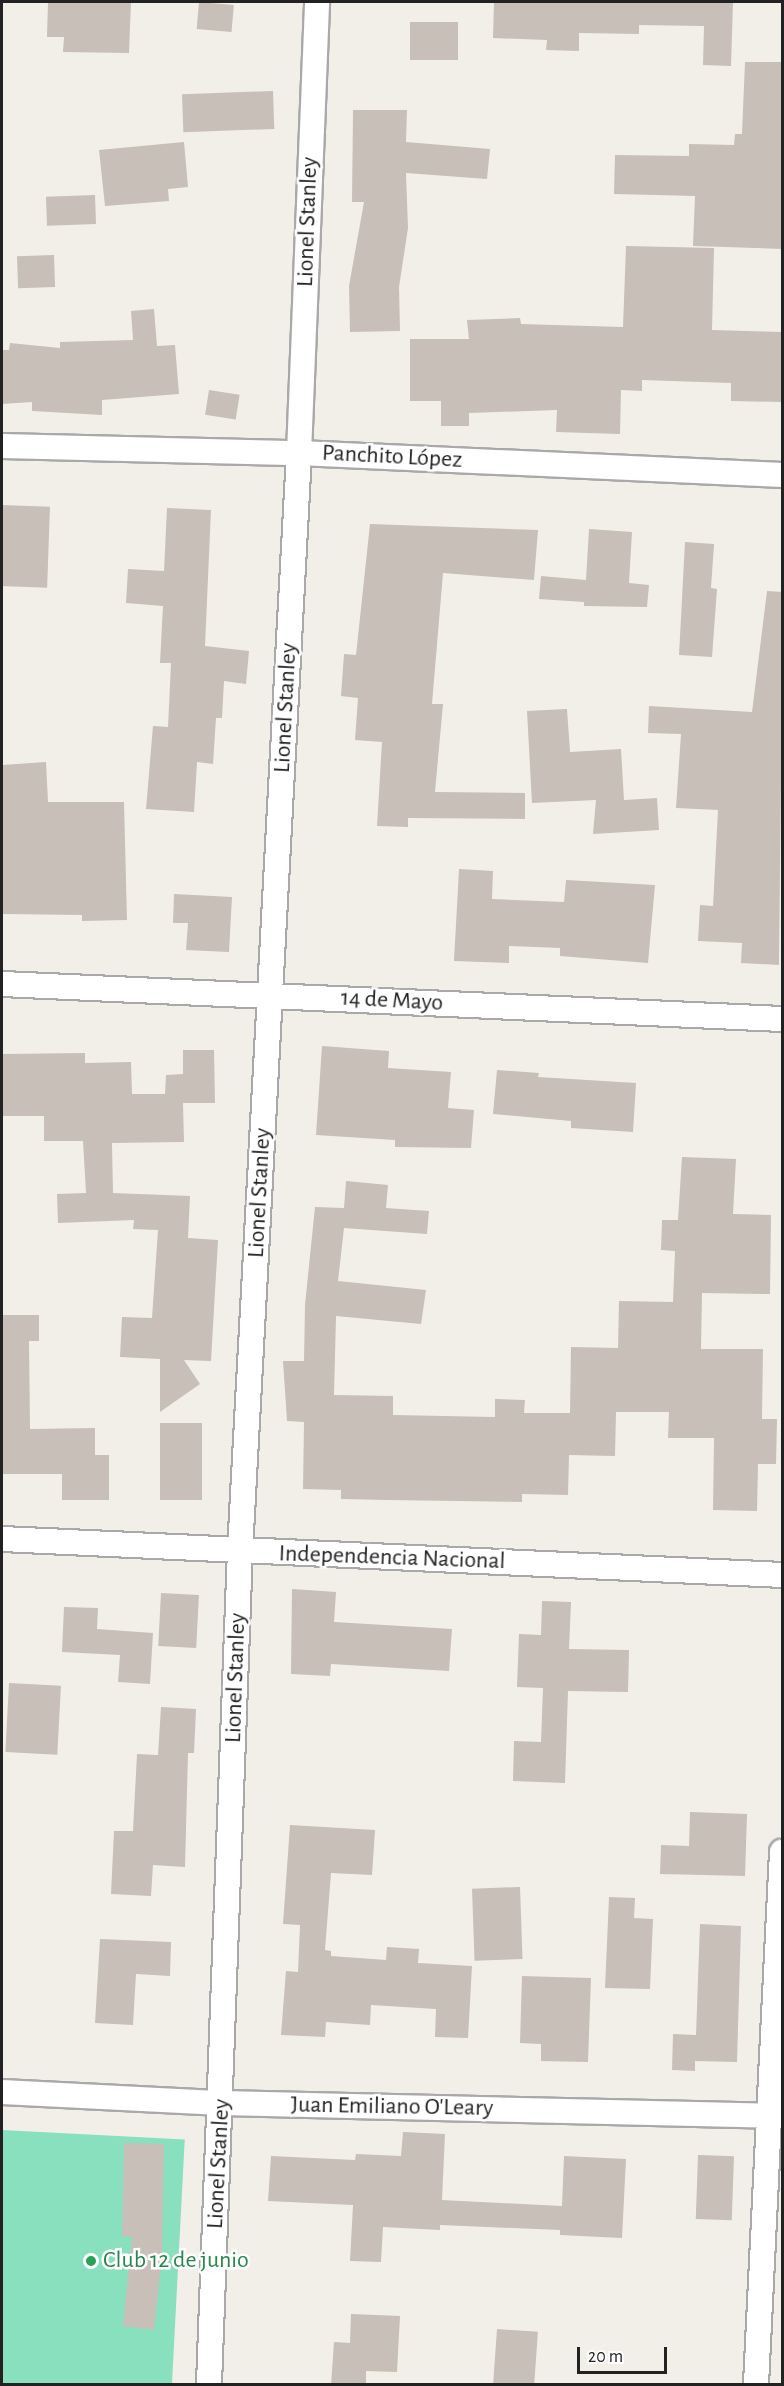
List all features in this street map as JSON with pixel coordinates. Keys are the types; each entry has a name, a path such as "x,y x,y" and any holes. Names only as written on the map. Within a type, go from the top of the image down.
{"street":[{"name":"Lionel Stanley","path":"209,2385 222,2103 240,1551 299,453 317,2"},
{"name":"Panchito López","path":"2,446 299,453 783,475"},
{"name":"14 de Mayo","path":"2,984 783,1019"},
{"name":"Independencia Nacional","path":"2,1539 783,1575"},
{"path":"756,2385 777,2116 783,1852"},
{"name":"Juan Emiliano O'Leary","path":"2,2092 222,2103 777,2116"}],"green space":[{"name":"Club 12 de junio","path":"2,2130 185,2140 172,2384 2,2384"}],"building":[{"path":"48,2 131,2 129,53 63,52 64,37 47,37"},
{"path":"199,2 234,5 232,32 197,29"},
{"path":"494,2 733,2 731,66 703,65 704,26 639,25 639,34 579,33 579,51 546,50 547,40 493,38"},
{"path":"410,22 458,22 458,60 410,60"},
{"path":"745,62 783,62 783,249 693,246 695,196 614,194 615,155 689,156 689,144 734,145 735,134 742,134"},
{"path":"273,91 274,129 183,132 182,94"},
{"path":"353,110 407,110 406,142 490,149 487,179 406,173 408,228 399,287 400,331 350,332 349,286 364,202 352,202"},
{"path":"184,142 188,187 168,189 169,201 105,206 99,150"},
{"path":"95,195 96,224 47,226 46,197"},
{"path":"626,246 714,248 712,330 783,332 783,402 731,401 731,383 642,380 642,391 621,390 620,434 556,432 557,410 469,413 469,426 441,426 441,401 410,401 410,339 469,339 467,320 520,318 521,324 623,327"},
{"path":"54,255 55,287 18,288 17,256"},
{"path":"154,309 157,346 175,345 179,394 102,400 102,415 32,411 32,402 2,404 2,350 9,350 10,343 60,348 60,342 133,340 131,311"},
{"path":"209,390 240,395 236,420 205,415"},
{"path":"2,505 50,507 47,588 2,586"},
{"path":"167,508 211,510 205,646 249,651 246,684 224,681 222,718 216,718 213,764 197,762 194,812 146,809 153,726 168,727 171,663 160,663 163,606 126,603 128,569 164,571"},
{"path":"370,524 538,530 534,580 443,573 432,704 443,704 435,792 525,793 525,819 408,818 408,827 377,826 382,742 355,740 358,698 341,696 344,654 356,655"},
{"path":"589,529 632,532 629,583 649,585 647,607 584,606 584,602 539,599 541,576 586,580"},
{"path":"685,542 714,544 711,588 717,589 712,657 679,655"},
{"path":"767,591 783,592 779,965 741,963 742,943 698,941 700,905 713,906 718,810 676,808 681,734 648,733 649,706 752,712"},
{"path":"567,709 570,752 621,749 624,800 657,798 659,830 593,834 596,800 532,803 527,711"},
{"path":"46,762 48,802 124,802 127,920 82,921 82,915 3,914 2,765"},
{"path":"459,869 493,871 492,899 564,902 566,880 655,885 648,963 560,956 560,948 509,946 509,963 454,961"},
{"path":"174,894 232,897 229,952 186,950 188,923 173,923"},
{"path":"322,1046 389,1051 388,1068 451,1072 448,1108 474,1110 471,1148 395,1147 395,1140 316,1135"},
{"path":"183,1050 214,1050 215,1103 183,1103 184,1142 112,1143 113,1193 190,1196 188,1238 218,1240 211,1361 184,1360 200,1384 160,1412 160,1359 120,1357 122,1317 152,1318 158,1230 133,1229 134,1220 58,1223 57,1194 86,1193 83,1141 44,1141 44,1116 2,1116 2,1054 85,1053 85,1063 131,1062 132,1094 165,1094 166,1075 183,1074"},
{"path":"497,1070 539,1073 538,1077 636,1083 633,1132 571,1128 571,1121 493,1114"},
{"path":"682,1157 736,1159 733,1214 771,1215 770,1294 702,1293 701,1349 763,1349 762,1419 777,1419 776,1464 758,1464 757,1511 713,1510 714,1438 668,1438 669,1412 616,1412 615,1456 569,1455 568,1495 522,1494 522,1502 341,1499 341,1490 303,1489 304,1422 287,1421 283,1361 304,1361 305,1305 315,1207 344,1208 346,1181 388,1185 386,1208 429,1211 427,1234 344,1228 338,1281 426,1290 421,1324 336,1316 334,1395 393,1396 393,1415 495,1417 495,1399 525,1400 524,1413 570,1413 571,1347 618,1348 619,1301 673,1302 675,1251 661,1250 662,1220 678,1220"},
{"path":"2,1315 39,1315 39,1341 29,1341 30,1429 95,1428 95,1455 109,1455 109,1500 62,1500 62,1474 2,1474"},
{"path":"160,1423 202,1423 202,1500 160,1500"},
{"path":"292,1589 336,1592 334,1622 452,1629 449,1671 331,1664 330,1676 291,1674"},
{"path":"161,1593 199,1595 196,1648 158,1646"},
{"path":"542,1601 571,1602 569,1649 629,1650 628,1692 568,1691 565,1783 513,1781 514,1741 541,1742 543,1688 517,1687 519,1634 541,1635"},
{"path":"64,1607 98,1608 97,1629 153,1633 150,1684 118,1682 120,1655 62,1652"},
{"path":"9,1683 61,1686 57,1755 5,1752"},
{"path":"161,1707 196,1709 194,1753 188,1753 185,1867 153,1865 151,1896 111,1894 114,1831 133,1831 137,1754 158,1755"},
{"path":"690,1812 747,1814 745,1876 660,1874 661,1845 689,1846"},
{"path":"290,1825 375,1830 372,1875 331,1873 325,1950 331,1951 331,1956 386,1960 387,1947 419,1949 418,1963 472,1966 468,2038 435,2037 436,2009 371,2005 370,2025 326,2022 325,2037 281,2035 286,1971 298,1972 300,1925 283,1924"},
{"path":"520,1887 523,1959 475,1961 472,1889"},
{"path":"609,1897 635,1898 634,1918 653,1919 650,1989 605,1988"},
{"path":"700,1924 741,1926 737,2062 695,2061 695,2071 672,2070 673,2034 696,2035"},
{"path":"100,1939 171,1942 170,1976 136,1974 133,2025 95,2023"},
{"path":"522,1976 591,1978 588,2062 541,2061 541,2044 520,2043"},
{"path":"403,2132 445,2134 442,2200 562,2206 564,2156 626,2159 622,2238 560,2235 560,2230 440,2225 440,2230 383,2227 381,2262 350,2261 353,2205 268,2201 271,2156 355,2160 356,2154 401,2156"},
{"path":"124,2143 164,2144 162,2256 154,2330 123,2326 132,2237 122,2236"},
{"path":"698,2155 734,2156 732,2220 696,2219"},
{"path":"351,2314 400,2316 397,2372 366,2371 366,2385 331,2385 334,2342 350,2343"},
{"path":"497,2329 538,2332 534,2384 493,2384"}],"place":[{"name":"Club 12 de junio","path":"91,2261"}]}
